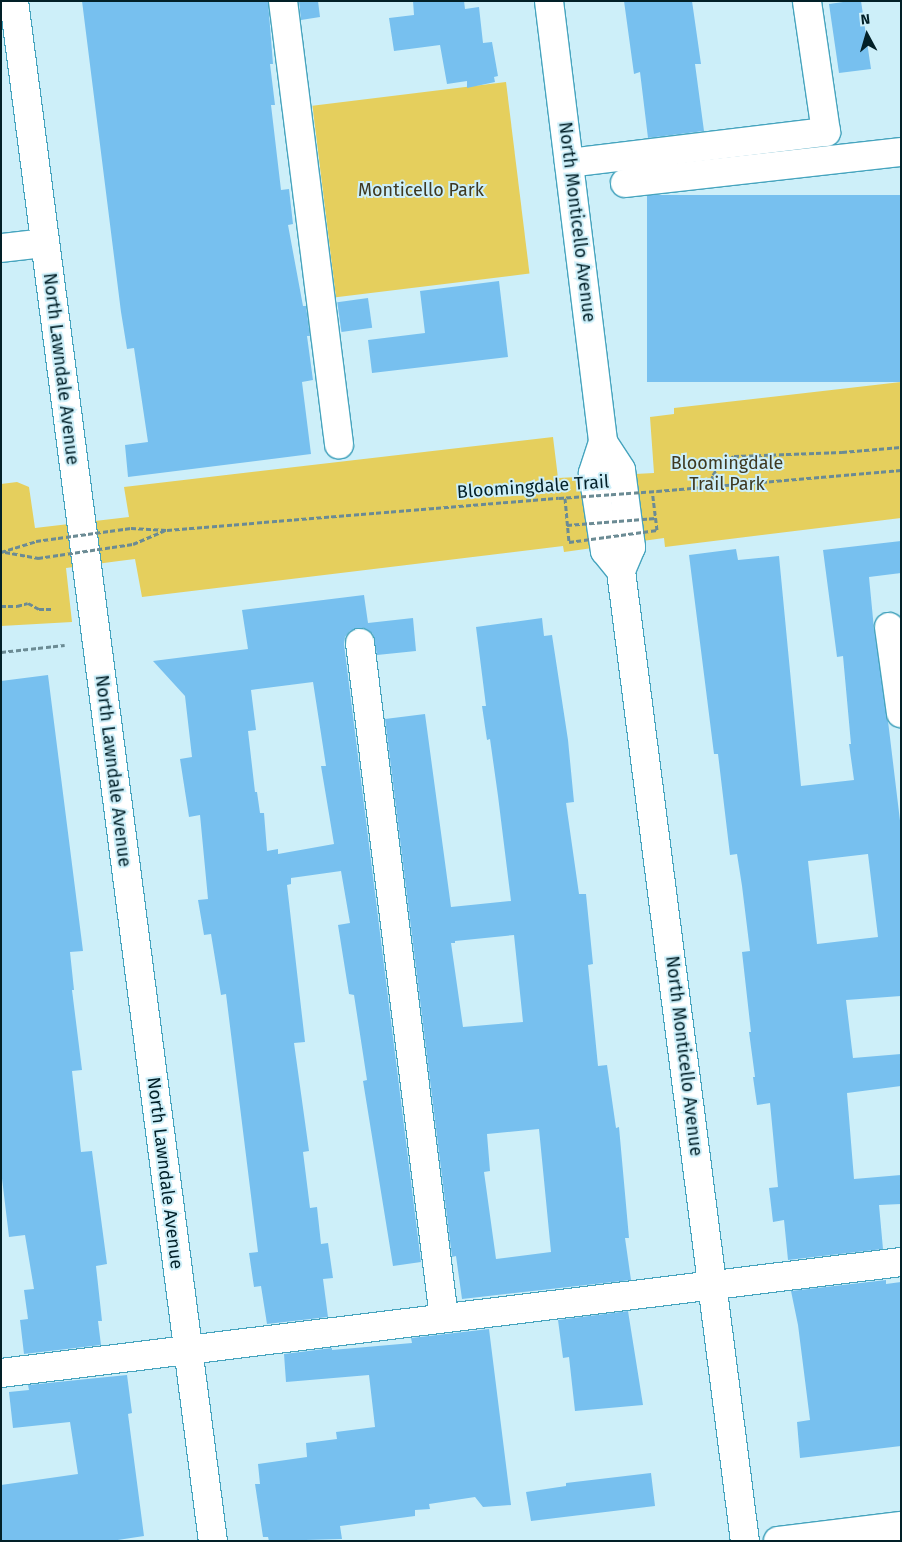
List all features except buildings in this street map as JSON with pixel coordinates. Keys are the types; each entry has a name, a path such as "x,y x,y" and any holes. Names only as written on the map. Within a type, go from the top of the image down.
{"street":[{"name":"North Lawndale Avenue","path":"14,1 213,1541"},
{"path":"283,1 339,444"},
{"name":"North Monticello Avenue","path":"549,1 603,442 621,470 631,548 621,571 746,1541"},
{"path":"569,163 826,132 807,1"},
{"path":"625,183 901,152"},
{"path":"1,231 44,235"},
{"path":"1,248 44,235"},
{"path":"890,627 901,713"},
{"path":"360,642 444,1318"},
{"path":"1,1373 901,1262"},
{"path":"778,1541 901,1526"}],"path":[{"path":"709,488 713,475 719,465 734,456 842,452 901,447"},
{"name":"Bloomingdale Trail","path":"3,552 36,540 130,528 167,530 559,498 709,488 901,470"},
{"path":"565,498 569,542 658,530 652,492"},
{"path":"567,525 656,518"},
{"name":"Bloomingdale Trail","path":"3,552 38,558 133,544 167,530"},
{"path":"1,606 17,606 28,603 39,609 52,609"},
{"path":"1,652 96,641"}],"green space":[{"name":"Monticello Park","path":"506,82 530,274 336,297 312,106"},
{"name":"Bloomingdale Trail Park","path":"901,382 901,518 665,547 664,538 564,552 563,546 142,597 135,559 66,568 72,622 1,626 1,484 17,482 29,487 35,528 129,517 124,487 553,437 558,478 654,473 650,417 674,414 674,408"}]}
